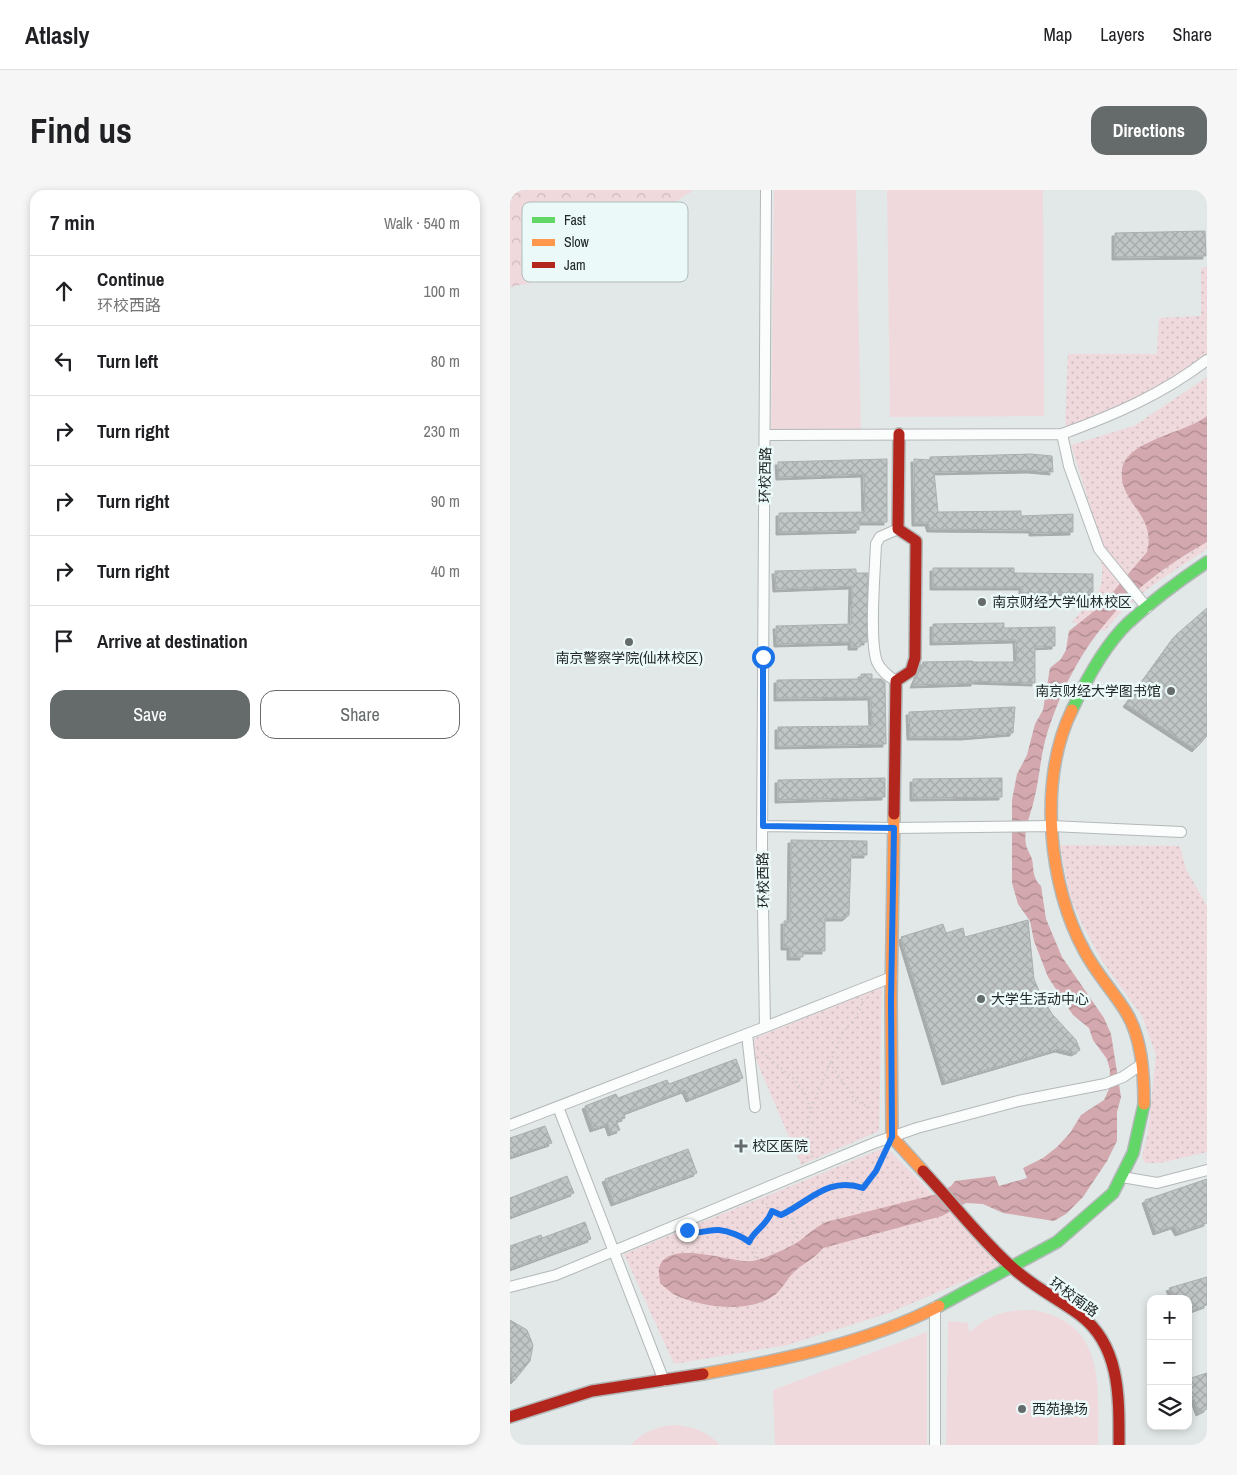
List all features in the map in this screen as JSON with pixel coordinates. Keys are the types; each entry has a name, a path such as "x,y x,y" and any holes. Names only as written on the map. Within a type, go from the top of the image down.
{"street":[{"name":"环校西路","path":"765,1027 763,826 766,190"},
{"path":"766,435 1062,434 1105,418 1162,392 1207,360"},
{"path":"898,529 899,434"},
{"path":"1062,434 1069,466 1099,549 1147,608"},
{"path":"896,681 911,671 914,658 916,548 916,541 912,536 898,529"},
{"path":"896,681 882,670 877,662 875,598 876,544 880,537 898,529"},
{"path":"510,1417 592,1391 664,1381 769,1362 874,1333 935,1307 1013,1268 1057,1242 1113,1193 1133,1153 1141,1123 1144,1103 1142,1064 1136,1035 1127,1013 1085,953 1069,918 1053,853 1051,826 1053,783 1064,726 1090,673 1127,624 1187,575 1207,562"},
{"path":"892,1137 896,681"},
{"path":"763,826 894,828 1051,826 1181,832"},
{"path":"510,1125 892,977"},
{"path":"747,1034 755,1107"},
{"path":"510,1288 556,1274 615,1251 892,1137 1018,1101 1105,1084 1123,1077 1142,1064"},
{"path":"558,1107 664,1381"},
{"name":"环校南路","path":"892,1137 1013,1268 1042,1292 1084,1319 1102,1340 1112,1358 1117,1378 1119,1445"},
{"path":"1122,1176 1157,1183 1207,1170"},
{"path":"935,1307 935,1445"}],"path":[{"path":"812,1160 806,1130 811,1110 846,1027 858,1018 861,1010 863,987"},
{"path":"749,1045 764,1052 793,1078 804,1092 811,1110"},
{"path":"830,1063 856,1101 872,1109"},
{"path":"859,1210 863,1188 876,1171 892,1137"},
{"path":"781,1215 828,1187 846,1185 863,1188"},
{"path":"762,1198 772,1211 792,1219 798,1229 794,1241"},
{"path":"749,1242 754,1233 766,1224 772,1211"},
{"path":"686,1229 691,1232 717,1230 740,1237 749,1242 756,1250 756,1256 753,1258"}],"green space":[{"path":"510,190 694,190 675,202 522,202 522,282 536,282 510,287"},
{"path":"774,190 856,190 861,436 771,437"},
{"path":"887,190 1043,190 1044,416 890,417"},
{"path":"1207,267 1207,359 1170,386 1065,431 1068,354 1157,354 1159,318 1201,316 1201,268"},
{"path":"1207,377 1207,549 1139,596 1105,631 1072,622 1097,594 1102,578 1098,541 1093,519 1071,445 1134,426"},
{"path":"1060,845 1180,846 1186,869 1207,906 1207,1152 1160,1163 1145,1163 1142,1156 1148,1133 1156,1055 1142,1016 1102,961 1081,922 1070,897"},
{"path":"882,987 879,1131 801,1165 748,1041"},
{"path":"886,1147 1002,1265 889,1313 787,1345 674,1364 624,1254"},
{"name":"西苑操场","path":"1033,1310 1057,1317 1074,1328 1086,1343 1093,1361 1097,1380 1098,1445 946,1445 948,1321 968,1323 969,1332 998,1314"},
{"path":"927,1332 927,1445 775,1445 773,1390"},
{"path":"677,1425 700,1431 720,1445 631,1445 641,1436 652,1430"}],"water":[{"path":"1207,416 1207,542 1177,560 1126,601 1086,649 1070,677 1045,741 1036,793 1025,839 1032,859 1035,877 1041,886 1046,919 1062,957 1104,1018 1111,1034 1121,1097 1117,1112 1117,1141 1107,1161 1083,1197 1066,1214 1054,1221 1003,1213 983,1204 966,1203 942,1216 823,1248 793,1273 776,1294 754,1304 740,1307 713,1306 686,1300 675,1295 660,1283 659,1272 659,1268 665,1259 674,1254 702,1254 743,1261 757,1260 795,1244 826,1222 937,1194 951,1186 955,1181 995,1176 999,1186 1027,1178 1023,1168 1043,1158 1057,1147 1070,1133 1081,1115 1104,1100 1109,1089 1110,1070 1107,1059 1093,1040 1089,1028 1073,1015 1048,977 1034,941 1030,921 1018,904 1012,883 1012,800 1017,774 1027,755 1035,724 1043,710 1050,668 1061,659 1066,650 1069,631 1102,605 1147,552 1149,539 1147,528 1122,481 1122,470 1126,460 1134,451 1145,444 1185,428"}],"building":[{"path":"1205,231 1206,256 1115,257 1115,233"},
{"path":"1031,454 1052,456 1053,472 1031,470 934,472 938,512 1021,511 1021,516 1073,514 1073,532 1032,533 1032,530 930,529 928,523 915,523 914,459 930,460 930,457"},
{"path":"887,459 887,522 859,522 859,530 779,532 779,513 865,512 864,474 779,477 778,462"},
{"path":"933,568 1014,568 1014,573 1093,574 1093,593 1022,593 1022,587 933,587"},
{"path":"856,569 856,573 868,573 867,642 861,642 860,647 851,647 851,642 777,644 776,626 851,624 852,586 776,589 775,571"},
{"name":"南京财经大学图书馆","path":"1207,608 1207,736 1195,749 1126,704 1176,635"},
{"path":"1004,623 1004,628 1055,627 1055,646 1035,647 1035,683 974,681 974,683 913,685 923,662 1017,662 1016,640 933,642 933,624"},
{"path":"861,674 872,674 872,679 881,679 885,682 886,744 778,746 778,727 872,726 871,697 777,698 777,680 861,679"},
{"path":"1015,707 1013,733 964,737 910,737 909,712"},
{"path":"885,778 885,797 778,800 778,780"},
{"path":"1002,778 1002,797 913,798 913,779"},
{"path":"791,840 867,841 867,855 851,855 849,915 845,918 825,918 825,951 803,951 803,957 790,957 790,947 784,947 784,921 790,921"},
{"name":"大学生活动中心","path":"1028,920 1034,979 1052,1014 1076,1040 1080,1050 1074,1053 1058,1049 945,1082 901,937 943,924 946,933 963,928 965,937"},
{"path":"736,1059 743,1078 689,1099 685,1090 624,1113 625,1118 616,1121 620,1130 611,1133 608,1124 593,1129 585,1106 616,1094 618,1098 667,1080 669,1084"},
{"path":"545,1126 552,1143 510,1157 510,1138"},
{"path":"688,1149 697,1173 614,1203 605,1179"},
{"path":"567,1176 574,1193 510,1217 510,1198"},
{"path":"1207,1179 1207,1223 1178,1233 1174,1226 1156,1232 1145,1200"},
{"path":"585,1222 591,1239 510,1269 510,1246 541,1235 542,1238"},
{"path":"1207,1277 1207,1305 1192,1311 1192,1295 1172,1295 1169,1288"},
{"path":"510,1320 527,1330 533,1345 530,1361 514,1381 510,1370"},
{"path":"1207,1373 1207,1409 1199,1413 1194,1399 1192,1399 1192,1378"}],"traffic: fast":[{"path":"1072,710 1096,664 1119,632 1176,583 1207,562"},
{"path":"939,1306 1057,1242 1113,1193 1133,1153 1144,1104"}],"traffic: slow":[{"path":"1072,710 1061,738 1054,768 1051,799 1056,865 1072,925 1089,960 1126,1012 1136,1033 1143,1069 1144,1104"},
{"path":"894,814 891,999 892,1137 923,1171"},
{"path":"703,1374 824,1349 883,1330 939,1306"}],"traffic: jam":[{"path":"894,814 896,681 911,671 915,658 916,541 898,529 899,434"},
{"path":"923,1171 1002,1258 1030,1282 1080,1315 1093,1328 1103,1342 1115,1374 1119,1410 1119,1445"},
{"path":"510,1417 592,1391 703,1374"}],"place":[{"name":"南京财经大学仙林校区","path":"982,602"},
{"name":"南京警察学院(仙林校区)","path":"629,642"},
{"name":"南京财经大学图书馆","path":"1171,691"},
{"name":"大学生活动中心","path":"981,999"},
{"name":"校区医院","path":"741,1146"},
{"name":"西苑操场","path":"1022,1409"}],"route":[{"path":"687,1230 688,1232 717,1230 728,1232 749,1242 754,1233 766,1224 772,1211 781,1215 799,1206 816,1192 828,1187 846,1185 863,1188 881,1163 892,1137 891,999 894,828 763,826 763,657"}]}
